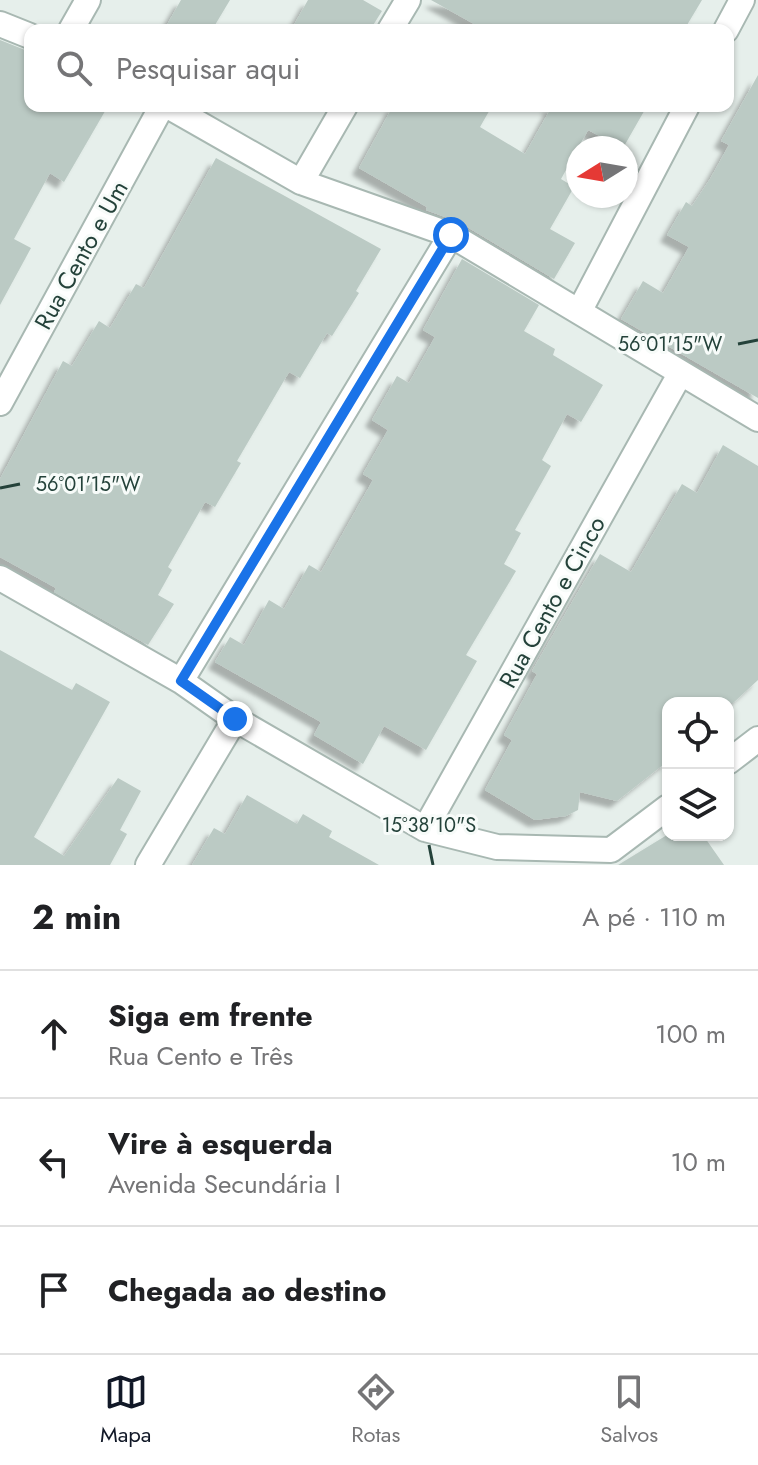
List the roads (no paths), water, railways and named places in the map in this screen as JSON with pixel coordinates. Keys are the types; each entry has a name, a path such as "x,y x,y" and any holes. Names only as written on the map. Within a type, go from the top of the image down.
{"street":[{"path":"74,24 88,0"},
{"path":"394,24 408,0"},
{"path":"729,24 742,0"},
{"path":"0,24 24,34"},
{"name":"Rua Cento e Um","path":"0,403 159,112"},
{"path":"178,112 301,182 451,235 758,419"},
{"path":"301,182 342,112"},
{"path":"580,310 684,112"},
{"path":"181,681 451,235"},
{"name":"Rua Cento e Cinco","path":"425,829 680,374"},
{"path":"0,578 181,681 235,719 425,829 492,856 616,857 662,813"},
{"path":"148,865 235,719"},
{"path":"734,757 758,739"}]}
